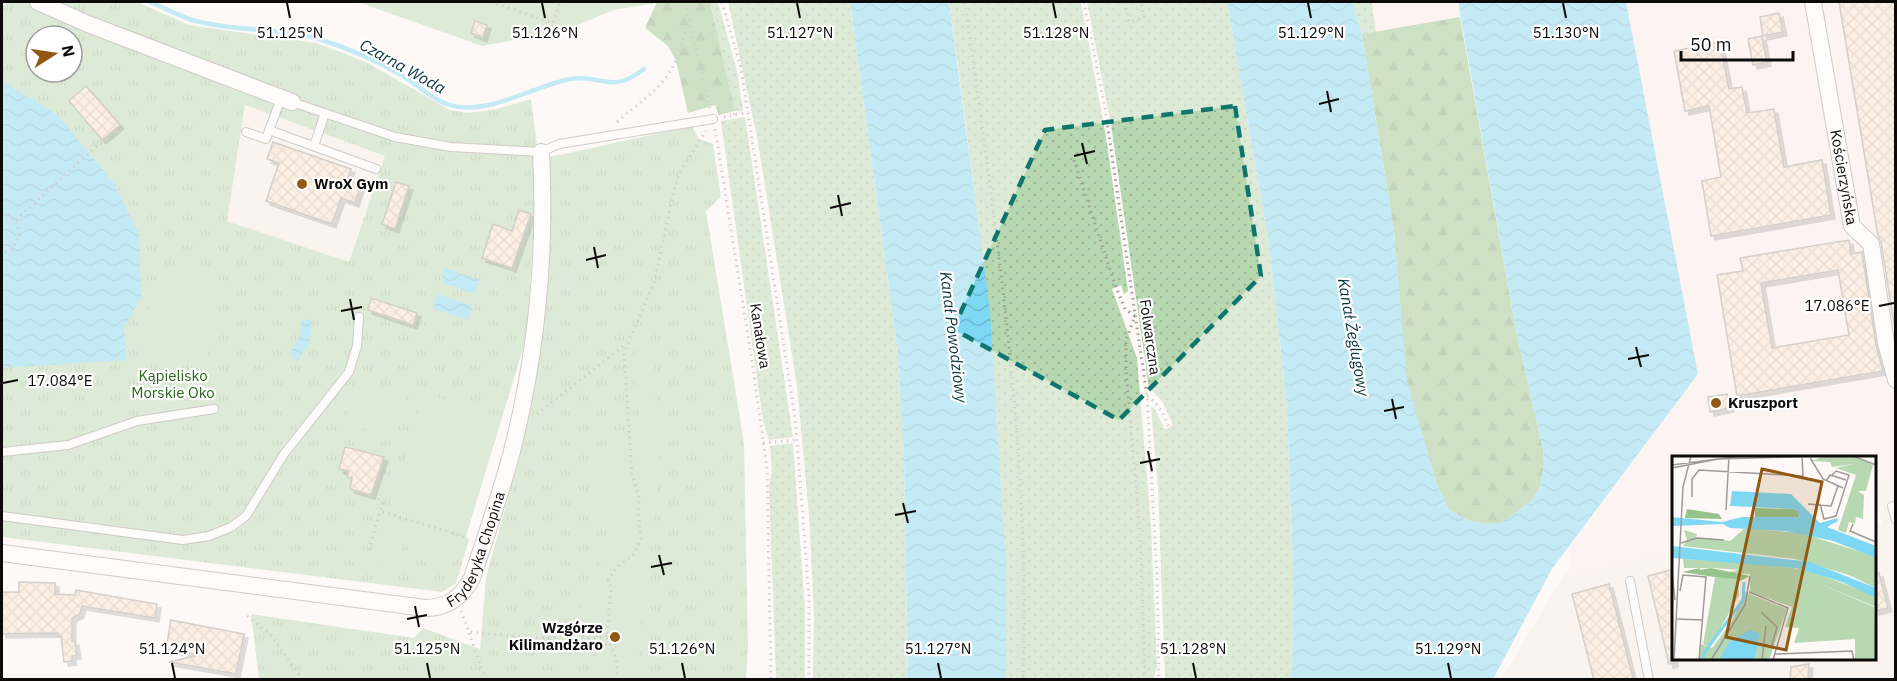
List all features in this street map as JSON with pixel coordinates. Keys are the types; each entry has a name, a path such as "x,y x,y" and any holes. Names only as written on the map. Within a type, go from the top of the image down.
{"street":[{"path":"38,2 88,24 286,100"},
{"name":"Kościerzyńska","path":"1813,2 1852,226 1871,244 1886,343 1896,380"},
{"name":"Fryderyka Chopina","path":"2,553 425,608 442,606 457,599 466,590 472,578 519,421 531,358 540,285 541,152"}],"lane":[{"path":"246,132 266,139 286,100 395,137 461,148 541,152 559,144 713,119"},
{"path":"314,146 325,113"},
{"path":"269,130 376,169"},
{"path":"2,516 183,540 209,537 231,527 246,516 284,454 349,372 357,346 358,318"},
{"path":"2,452 68,445 137,421 214,409"},
{"path":"1892,506 1896,520"},
{"path":"1630,580 1649,680"}],"path":[{"path":"491,2 553,23 560,2"},
{"name":"Kanałowa","path":"685,2 713,119 764,444 767,470 771,680"},
{"path":"722,2 741,68 747,101 797,440 809,596 808,680"},
{"path":"965,2 1012,377 1024,528 1023,680"},
{"name":"Folwarczna","path":"1084,2 1106,108 1147,396 1160,680"},
{"path":"1125,2 1129,22 1144,18 1141,2"},
{"path":"602,136 663,85 679,53 688,19"},
{"path":"747,101 737,108 734,115 748,112"},
{"path":"618,680 616,658 607,636 611,589 608,580 616,568 634,554 641,540 639,497 632,475 627,413 628,387 623,359 627,343 654,283 678,178 713,119"},
{"path":"16,220 101,142"},
{"path":"1074,160 1114,282 1125,309 1135,316 1126,340 1126,370 1140,532 1144,680"},
{"path":"2,212 16,220 20,236 16,245 2,253"},
{"path":"519,421 541,412 627,343"},
{"path":"1147,396 1161,409 1169,427"},
{"path":"764,444 797,440"},
{"path":"369,550 383,503 373,495"},
{"path":"380,511 473,539"},
{"path":"457,599 486,680"},
{"path":"247,616 270,634 303,680"},
{"path":"469,632 552,639 566,633 575,633 591,639 607,636"},
{"path":"594,656 596,648 610,643"}],"highlighted area":[{"path":"1235,106 1261,276 1119,420 953,329 1045,130"}],"shaded area":[{"path":"1372,2 1458,2 1460,17 1376,32"},
{"path":"1626,2 1895,2 1895,477 1876,482 1876,456 1672,456 1672,549 1563,576 1572,564 1568,549 1698,374"},
{"path":"245,104 385,155 349,262 227,221"},
{"path":"1895,477 1895,679 1501,680 1563,576 1672,549 1672,660 1876,660 1876,526 1882,524 1876,498 1876,482"}],"green space":[{"name":"Kąpielisko Morskie Oko","path":"2,2 137,2 189,25 316,43 366,62 450,110 467,113 493,110 531,99 537,145 537,187 526,339 466,536 469,540 456,583 442,592 2,537","holes":["245,105 385,156 349,262 227,221"]},
{"path":"358,2 657,3 614,10 560,32 482,46"},
{"path":"657,2 710,2 735,111 719,115 715,105 688,113 676,61 668,46 645,28"},
{"path":"710,2 718,2 737,71 743,111 735,111"},
{"path":"728,2 850,2 897,346 904,455 908,679 813,679 814,616 809,515 797,386 758,142"},
{"path":"949,2 1081,2 1106,137 1128,291 1124,294 1121,285 1112,289 1137,358 1151,525 1157,667 1153,679 1006,679 1002,509 990,339 972,170"},
{"path":"1087,2 1227,2 1269,244 1287,407 1293,570 1292,679 1165,679 1158,488 1151,408 1154,407 1165,430 1173,425 1162,401 1149,388 1111,125"},
{"path":"1352,2 1372,2 1376,32 1362,34"},
{"path":"1460,17 1516,331 1543,449 1544,464 1540,487 1531,501 1502,523 1484,524 1469,521 1449,510 1436,482 1406,381 1394,231 1362,34"},
{"path":"745,117 793,437 769,440 763,421 721,121"},
{"path":"692,126 699,139 713,144 721,197 706,211 744,443 748,647 746,679 259,679 251,614 414,638 423,628 480,649 486,577 514,476 527,408 544,284 550,157"},
{"path":"158,267 221,280 205,366 141,354"},
{"path":"637,351 655,351 656,412 663,426 635,679 614,679 615,671 610,666 592,665 591,649 578,642 569,619 580,608 610,541 594,502 586,473 640,415 636,371"},
{"path":"359,378 408,395 393,438 344,422"},
{"path":"424,393 501,417 466,535 388,513"},
{"path":"793,443 805,610 805,679 776,679 769,487 772,470 770,446"},
{"path":"386,517 410,523 397,569 373,562"},
{"path":"413,525 458,538 451,561 407,548"}],"water":[{"name":"Kanał Powodziowy","path":"850,2 949,2 990,311 1006,568 1006,679 908,679 904,455 897,346"},
{"name":"Kanał Żeglugowy","path":"1227,2 1352,2 1362,34 1394,231 1407,381 1436,482 1449,510 1469,521 1484,524 1501,523 1531,501 1540,487 1544,464 1543,449 1516,331 1458,2 1626,2 1698,374 1552,569 1493,679 1292,679 1293,570 1287,407 1269,244"},
{"path":"2,81 58,115 114,183 139,235 141,297 124,329 126,360 2,368"},
{"path":"445,268 480,280 475,294 441,282"},
{"path":"438,294 472,306 468,320 433,308"},
{"path":"312,319 310,342 297,362 290,353 300,337 301,321"}],"building":[{"path":"1839,2 1896,2 1896,336 1881,242 1878,236"},
{"path":"1779,13 1783,32 1763,36 1760,17"},
{"path":"475,21 487,25 483,38 471,33"},
{"path":"1762,36 1767,62 1753,65 1748,39"},
{"path":"1720,42 1729,89 1742,87 1747,113 1774,109 1784,167 1822,160 1831,215 1711,236 1702,181 1721,177 1709,106 1685,111 1674,51"},
{"path":"86,86 120,125 102,140 69,101"},
{"name":"WroX Gym","path":"273,142 351,169 347,180 361,185 355,203 341,198 332,224 266,201 279,163 267,159"},
{"path":"396,182 409,186 395,229 382,224"},
{"path":"519,210 531,214 512,268 482,258 493,224 512,231"},
{"path":"1849,240 1851,254 1862,252 1876,345 1883,371 1737,396 1717,275 1743,271 1740,258","holes":["1838,270 1849,335 1772,348 1761,283"]},
{"path":"371,298 417,313 413,325 368,310"},
{"path":"1727,394 1730,408 1710,412 1708,397"},
{"path":"345,447 384,457 371,495 350,489 352,478 347,477 349,471 339,469"},
{"path":"1671,570 1672,660 1674,663 1669,664 1648,576"},
{"path":"1876,573 1879,573 1888,608 1876,611"},
{"path":"19,582 55,583 55,594 75,595 76,590 157,604 155,618 82,606 80,614 72,618 72,641 75,641 77,655 72,656 72,661 64,662 61,636 58,636 58,633 2,634 2,592 19,592"},
{"path":"1609,584 1633,678 1625,680 1594,680 1572,594"},
{"path":"171,620 244,634 236,674 169,662 199,655 166,649"},
{"path":"1809,664 1808,680 1790,680 1791,667"}],"waterway":[{"name":"Czarna Woda","path":"150,2 196,21 228,27 291,33 332,43 363,55 407,78 441,102 462,107 494,104 571,79 623,81 644,69"}],"place":[{"name":"WroX Gym","path":"302,184"},
{"name":"Kruszport","path":"1716,403"},
{"name":"Wzgórze Kilimandżaro","path":"615,637"}]}
